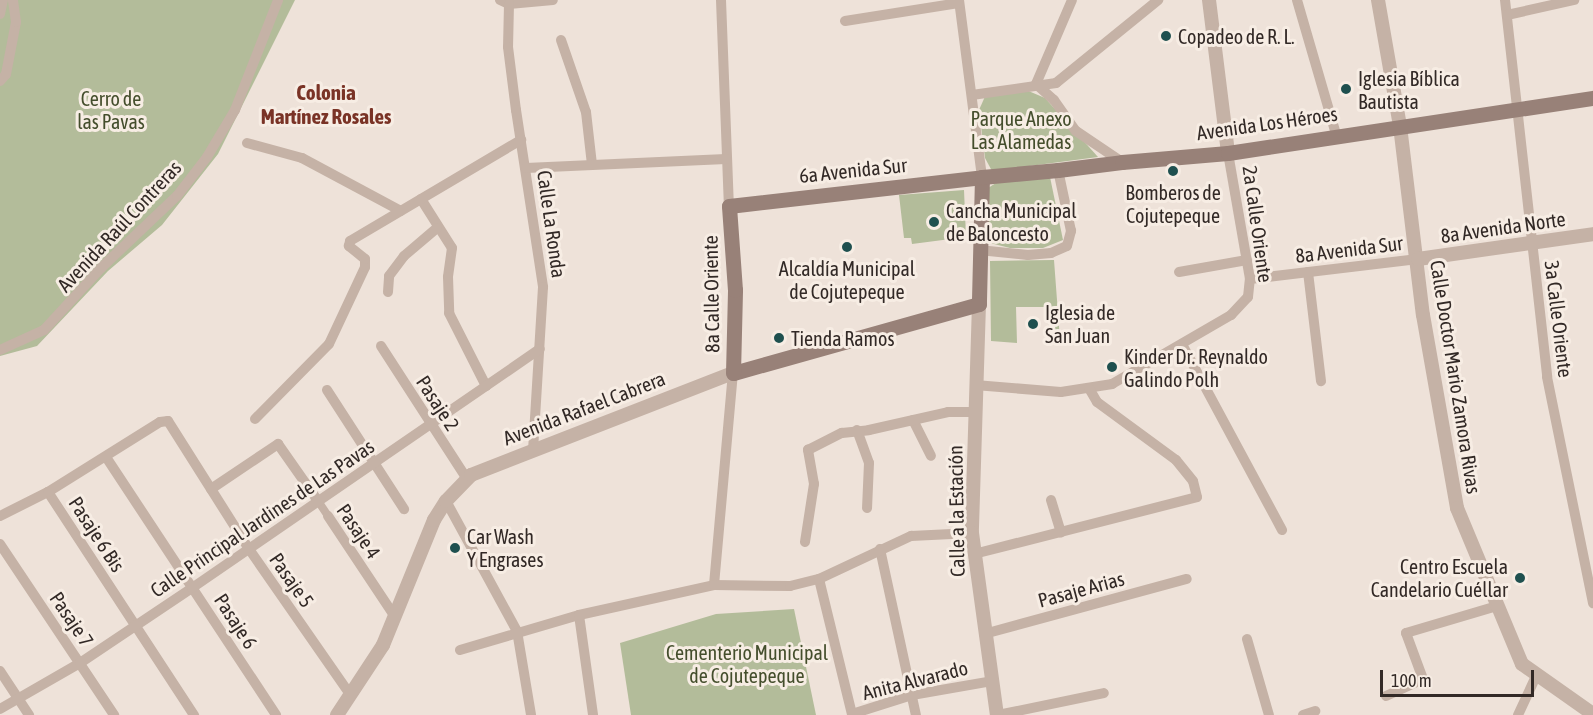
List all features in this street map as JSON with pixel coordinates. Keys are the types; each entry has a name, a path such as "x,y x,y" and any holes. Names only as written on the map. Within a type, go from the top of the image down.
{"main road":[{"name":"Avenida Los Héroes","path":"982,177 1228,153 1336,134 1518,111 1593,98"},
{"name":"6a Avenida Sur","path":"729,206 982,177"},
{"path":"979,304 982,177"},
{"name":"8a Calle Oriente","path":"729,206 735,290 733,373"},
{"name":"Avenida Rafael Cabrera","path":"733,373 979,304"}],"street":[{"path":"0,14 3,0"},
{"path":"0,81 6,74 16,22 13,0"},
{"name":"Avenida Raúl Contreras","path":"0,350 44,330 100,268 177,196 207,157 235,110 278,0"},
{"path":"504,2 553,0"},
{"name":"8a Calle Oriente","path":"721,0 729,206"},
{"path":"1036,84 1072,0"},
{"path":"972,95 1061,80 1158,0"},
{"name":"2a Calle Oriente","path":"975,385 1061,392 1112,384 1183,346 1231,315 1248,297 1250,279 1228,153 1209,0"},
{"path":"1297,0 1336,134"},
{"name":"Calle Doctor Mario Zamora Rivas","path":"1378,0 1401,126 1423,315 1458,508 1522,664 1593,714"},
{"name":"3a Calle Oriente","path":"1505,0 1547,377 1593,603"},
{"path":"1506,15 1574,0"},
{"path":"845,21 959,1 982,177"},
{"name":"Calle La Ronda","path":"504,2 508,47 543,287 533,449"},
{"path":"561,40 586,112 592,165"},
{"path":"1036,84 1054,100 1076,131 1122,162"},
{"path":"255,419 329,344 365,267 365,259 349,246 350,241 521,140"},
{"path":"247,143 303,158 401,211"},
{"path":"526,168 726,159"},
{"path":"980,250 1028,255 1051,253 1067,246 1071,231 1058,170"},
{"path":"421,199 437,228 452,248 447,277 449,313 486,386"},
{"path":"387,292 389,276 404,256 437,228"},
{"name":"8a Avenida Norte","path":"1418,259 1593,234"},
{"name":"8a Avenida Sur","path":"1250,279 1418,259"},
{"path":"1179,272 1246,260"},
{"path":"1308,272 1321,381"},
{"name":"Calle a la Estación","path":"979,304 972,533 984,634 997,715"},
{"name":"Pasaje 2","path":"381,346 467,479"},
{"path":"1183,346 1282,530"},
{"name":"Calle Principal Jardines de Las Pavas","path":"0,709 80,663 540,349"},
{"name":"8a Calle Oriente","path":"714,585 733,373"},
{"name":"Avenida Rafael Cabrera","path":"337,715 383,645 446,501 467,479 533,449 733,373"},
{"path":"974,554 1197,497 1192,481 1176,460 1102,407 1089,388"},
{"path":"327,390 404,509"},
{"path":"805,542 814,484 807,450 842,433 974,412"},
{"path":"913,420 931,456"},
{"name":"Pasaje 5","path":"106,457 160,422 168,421 249,549 351,696"},
{"path":"857,430 868,463 867,508"},
{"name":"Pasaje 4","path":"211,489 278,444 395,617"},
{"path":"0,516 48,492 106,457"},
{"name":"Pasaje 6","path":"106,457 276,715"},
{"name":"Pasaje 6 Bis","path":"48,492 194,715"},
{"path":"1051,500 1061,532"},
{"path":"446,501 517,631 531,715"},
{"path":"460,650 517,631 579,615 714,585 790,586 819,579 911,536 972,533"},
{"name":"Pasaje 7","path":"0,544 114,715"},
{"path":"880,549 916,715"},
{"path":"819,579 852,713"},
{"name":"Pasaje Arias","path":"984,634 1187,579"},
{"path":"1386,696 1423,679 1406,633 1497,606"},
{"path":"579,615 594,715"},
{"path":"1247,639 1269,715"},
{"path":"0,671 29,715"},
{"path":"1518,715 1537,674"},
{"name":"Anita Alvarado","path":"852,713 912,695 992,681"},
{"path":"997,715 1104,693"},
{"path":"1303,715 1316,711"}],"green space":[{"name":"Cerro de las Pavas","path":"0,0 295,0 218,154 162,225 108,271 37,346 0,356"},
{"name":"Parque Anexo Las Alamedas","path":"1019,87 1045,98 1098,157 992,171 985,158 979,110 987,92"},
{"path":"1050,177 1063,240 1043,248 1010,248 990,243 985,190 999,181"},
{"name":"Cancha Municipal de Baloncesto","path":"964,190 966,237 912,244 911,238 904,238 899,195"},
{"path":"1054,260 1060,340 1049,341 1048,307 1016,307 1017,343 991,341 990,261"},
{"name":"Cementerio Municipal de Cojutepeque","path":"794,609 816,715 631,715 620,643 716,614"}],"place":[{"name":"Copadeo de R. L.","path":"1166,36"},
{"name":"Iglesia Bíblica Bautista","path":"1346,89"},
{"name":"Bomberos de Cojutepeque","path":"1173,171"},
{"name":"Cancha Municipal de Baloncesto","path":"934,222"},
{"name":"Alcaldía Municipal de Cojutepeque","path":"847,247"},
{"name":"Iglesia de San Juan","path":"1033,324"},
{"name":"Tienda Ramos","path":"779,338"},
{"name":"Kinder Dr. Reynaldo Galindo Polh","path":"1112,367"},
{"name":"Car Wash Y Engrases","path":"455,548"},
{"name":"Centro Escuela Candelario Cuéllar","path":"1520,578"}],"district":[{"name":"Colonia Martínez Rosales","path":"326,104"}]}
